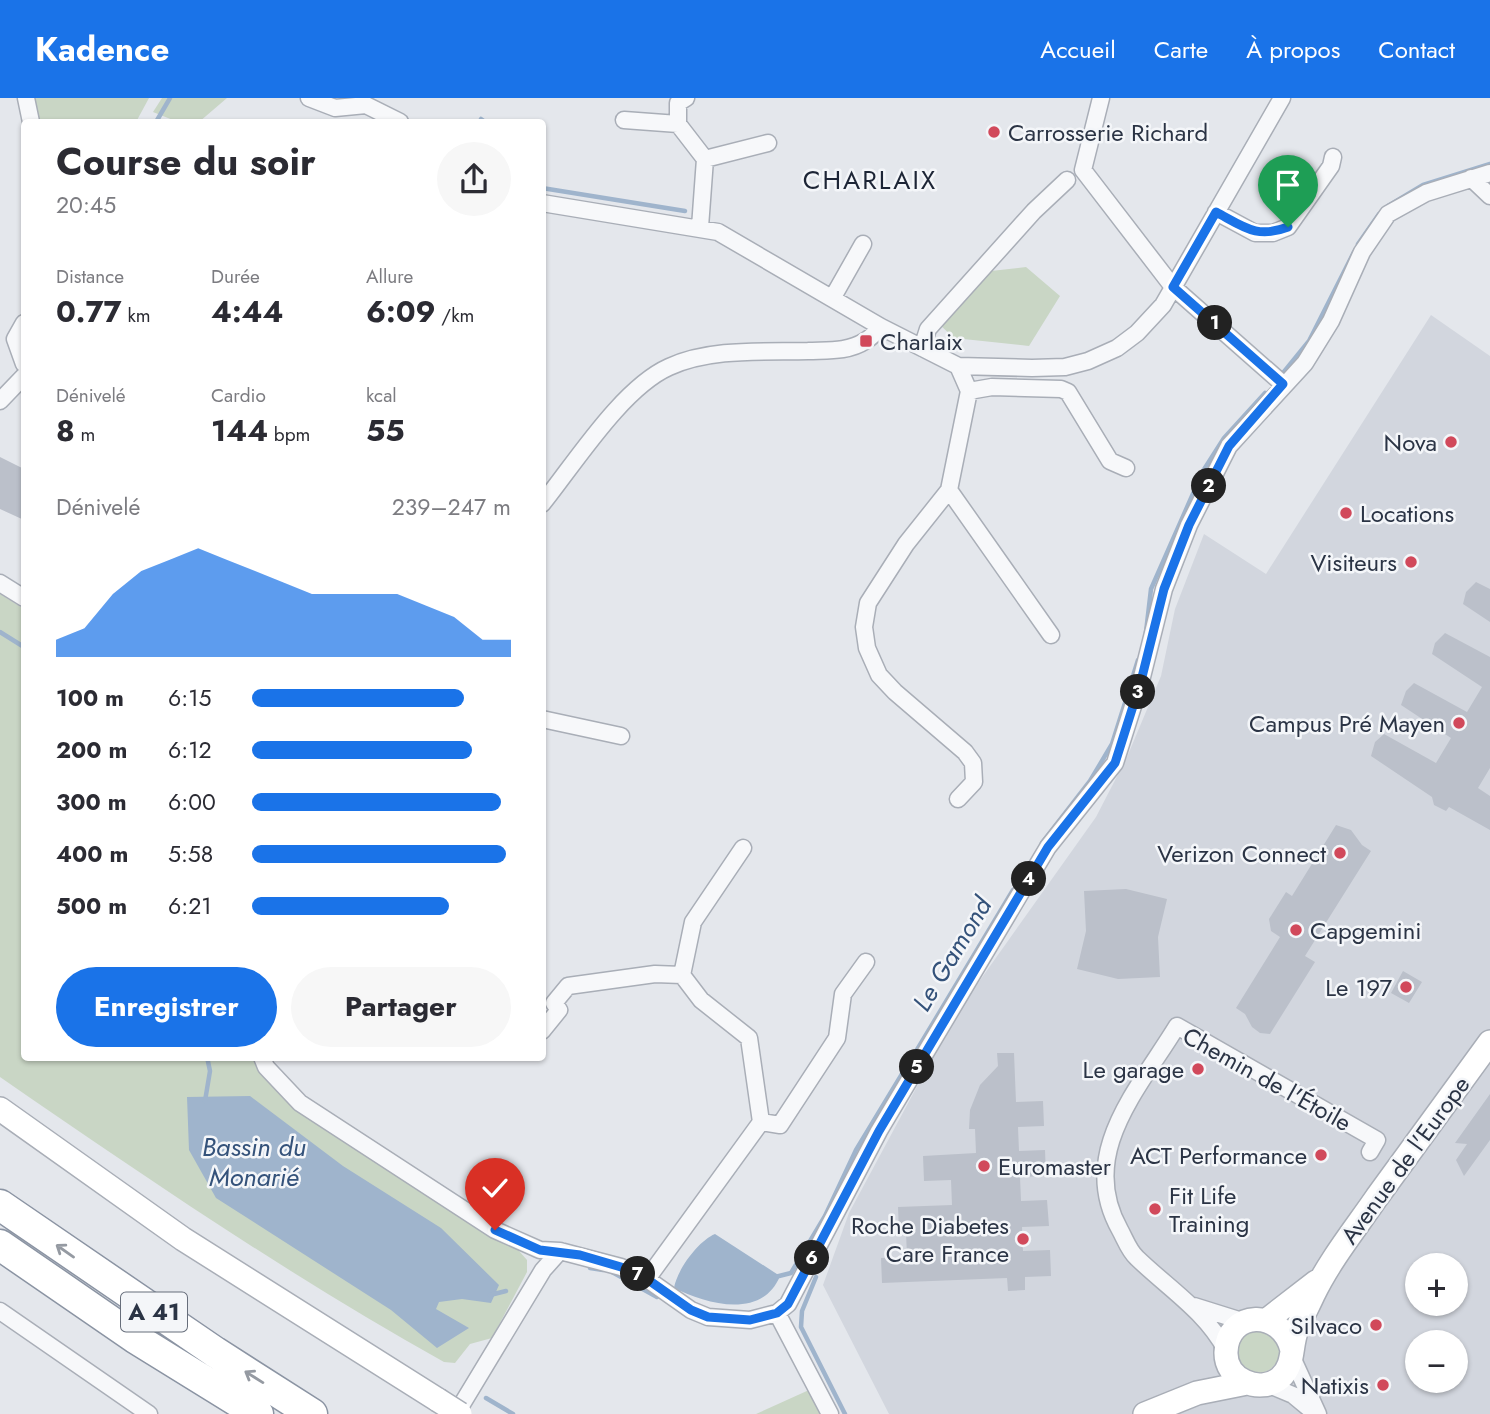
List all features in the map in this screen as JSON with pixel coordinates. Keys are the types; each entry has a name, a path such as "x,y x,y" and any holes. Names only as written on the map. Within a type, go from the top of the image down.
{"highway":[{"name":"A 41","path":"0,1205 215,1352 312,1414"},
{"name":"A 41","path":"0,1245 135,1338 258,1414"}],"main road":[{"name":"Avenue de l'Europe","path":"1145,1414 1197,1393 1257,1384 1280,1377 1292,1354 1296,1331 1321,1278 1490,1041"},
{"path":"0,1109 183,1240 452,1409"},
{"name":"Avenue de l'Europe","path":"1197,1393 1222,1366 1231,1333 1256,1321 1321,1278"},
{"path":"1256,1321 1284,1331 1292,1354"},
{"path":"1226,1354 1233,1373 1257,1384"}],"street":[{"path":"26,98 30,119"},
{"path":"310,98 335,108 366,105 394,119"},
{"path":"686,98 678,103 678,124 705,159 700,227"},
{"path":"1101,98 1083,170 1173,287 1283,384"},
{"path":"546,204 718,232 881,327 958,366 1065,367 1088,361 1117,348 1137,333 1163,305 1282,98"},
{"path":"323,119 326,106"},
{"path":"624,120 678,124"},
{"path":"705,159 768,143"},
{"path":"1216,212 1255,233 1273,233 1288,227 1331,166 1333,157"},
{"path":"263,1061 265,1067 300,1103 419,1184 495,1230 540,1250 560,1251 621,1267 647,1279 691,1310 708,1317 750,1320 777,1313 788,1304 879,1131 1048,847 1115,763 1141,681 1164,589 1189,525 1229,446 1305,363 1331,321 1362,252 1388,214 1426,193 1490,173"},
{"path":"1471,178 1490,196"},
{"path":"922,348 928,329 1034,211 1067,180"},
{"path":"833,298 863,244"},
{"path":"546,499 624,403 652,376 667,368 682,362 725,355 844,350 866,341 881,327"},
{"path":"21,328 15,339 21,355"},
{"path":"958,366 969,391 949,490 906,544 868,603 864,627 867,648 879,675 965,752 973,763 974,782 958,799"},
{"path":"992,387 993,367"},
{"path":"0,401 21,379"},
{"path":"969,391 992,387 1061,389 1068,393 1110,461 1126,468"},
{"path":"949,490 1051,635"},
{"path":"0,583 21,595"},
{"path":"546,720 621,736"},
{"path":"647,1279 761,1122 749,1038 701,1000 682,975 693,922 743,848"},
{"path":"761,1122 779,1125 837,1038 843,994 866,962"},
{"path":"546,1026 559,1010 554,1003 568,986 655,974 682,975"},
{"name":"Chemin de l'Étoile","path":"1226,1354 1212,1327 1133,1255 1113,1218 1104,1187 1105,1157 1114,1132 1177,1026 1377,1140 1370,1152"},
{"path":"452,1409 542,1270 560,1251"},
{"name":"Chemin de l'Étoile","path":"1192,1306 1256,1321"},
{"path":"0,1311 149,1414"},
{"path":"777,1313 830,1414"},
{"path":"1292,1354 1317,1414"},
{"path":"1257,1384 1293,1395 1317,1414"}],"shaded area":[{"path":"1431,315 1490,356 1490,1414 889,1414 823,1285 849,1213 956,1014 1096,817 1127,757 1161,676 1175,609 1204,534 1266,574"}],"green space":[{"path":"33,98 149,98 138,119 37,119"},
{"path":"162,98 227,98 202,119 170,119 153,112"},
{"path":"1026,267 1060,296 1029,346 954,338 939,324 991,271"},
{"path":"0,594 21,607 21,1061 259,1061 266,1079 290,1105 519,1251 527,1260 527,1272 492,1338 470,1344 455,1363 444,1362 274,1260 0,1077"},
{"path":"1258,1331 1273,1337 1279,1352 1273,1367 1258,1373 1243,1367 1237,1352 1243,1337"},
{"path":"809,1390 821,1414 756,1414"}],"water":[{"name":"Bassin du Monarié","path":"250,1096 343,1166 441,1228 499,1285 491,1303 462,1299 439,1302 436,1309 469,1328 437,1348 391,1310 216,1198 189,1150 187,1097"},
{"path":"715,1234 780,1276 772,1290 760,1299 732,1304 702,1299 674,1288 689,1257"}],"building":[{"path":"0,457 21,468 21,519 0,509"},
{"path":"1476,582 1490,589 1490,622 1463,604 1466,592"},
{"name":"Campus Pré Mayen","path":"1445,633 1490,657 1490,768 1478,788 1490,796 1490,830 1449,807 1446,811 1434,805 1432,797 1371,756 1375,742 1384,734 1436,763 1451,738 1401,705 1406,691 1414,683 1467,712 1482,687 1432,654 1435,643"},
{"name":"Capgemini","path":"1336,825 1351,830 1362,845 1371,851 1305,956 1315,962 1270,1034 1260,1033 1252,1027 1245,1014 1236,1008 1280,937 1271,931 1269,919 1286,892 1292,896"},
{"path":"1126,889 1167,899 1158,937 1160,977 1118,979 1077,969 1086,931 1084,891"},
{"name":"Le 197","path":"1403,971 1422,982 1409,1003 1391,993"},
{"name":"Euromaster","path":"997,1053 1014,1053 1016,1102 1043,1101 1044,1126 1018,1127 1019,1151 1045,1150 1046,1176 1020,1177 1021,1201 1047,1200 1049,1226 1022,1227 1023,1251 1050,1250 1051,1276 1025,1277 1025,1290 1008,1291 1007,1278 882,1283 881,1258 907,1257 906,1232 899,1232 898,1207 952,1205 951,1180 924,1181 923,1156 976,1153 975,1129 969,1129 970,1110 980,1085 998,1066"},
{"path":"1490,1094 1490,1140 1464,1176 1456,1160 1467,1144 1455,1143"}],"waterway":[{"path":"158,119 170,98"},
{"name":"Le Gamond","path":"1388,206 1423,185 1490,164"},
{"path":"546,189 685,211"},
{"name":"Le Gamond","path":"1358,244 1379,214"},
{"name":"Le Gamond","path":"1283,373 1309,341 1354,252"},
{"name":"Le Gamond","path":"1146,632 1151,589 1203,471 1224,438 1265,393"},
{"path":"0,632 21,645"},
{"name":"Le Gamond","path":"1133,676 1138,660"},
{"name":"Le Gamond","path":"1042,843 1090,781 1112,744 1131,684"},
{"name":"Le Gamond","path":"909,1063 1013,890"},
{"path":"205,1101 210,1071 208,1061"},
{"name":"Le Gamond","path":"775,1277 791,1273 825,1216 856,1150 905,1069"},
{"name":"Le Gamond","path":"590,1268 603,1270"},
{"name":"Le Gamond","path":"612,1272 657,1297"},
{"path":"816,1277 802,1311 801,1327 845,1414"},
{"name":"Le Gamond","path":"490,1295 506,1291"},
{"path":"486,1398 513,1414"}],"place":[{"name":"Carrosserie Richard","path":"994,132"},
{"name":"Charlaix","path":"866,341"},
{"name":"Nova","path":"1451,442"},
{"name":"Locations","path":"1346,513"},
{"name":"Visiteurs","path":"1411,562"},
{"name":"Campus Pré Mayen","path":"1459,723"},
{"name":"Verizon Connect","path":"1340,853"},
{"name":"Capgemini","path":"1296,930"},
{"name":"Le 197","path":"1406,987"},
{"name":"Le garage","path":"1198,1069"},
{"name":"ACT Performance","path":"1321,1155"},
{"name":"Euromaster","path":"984,1166"},
{"name":"Fit Life Training","path":"1155,1209"},
{"name":"Roche Diabetes Care France","path":"1023,1239"},
{"name":"Silvaco","path":"1376,1325"},
{"name":"Natixis","path":"1383,1385"}],"district":[{"name":"CHARLAIX","path":"870,180"}],"route":[{"path":"495,1230 540,1250 580,1255 621,1267 647,1279 691,1310 708,1317 750,1320 768,1317 788,1304 879,1131 1048,847 1115,763 1141,681 1164,589 1189,525 1229,446 1283,384 1173,287 1216,212 1255,233 1273,233 1288,227"}]}
